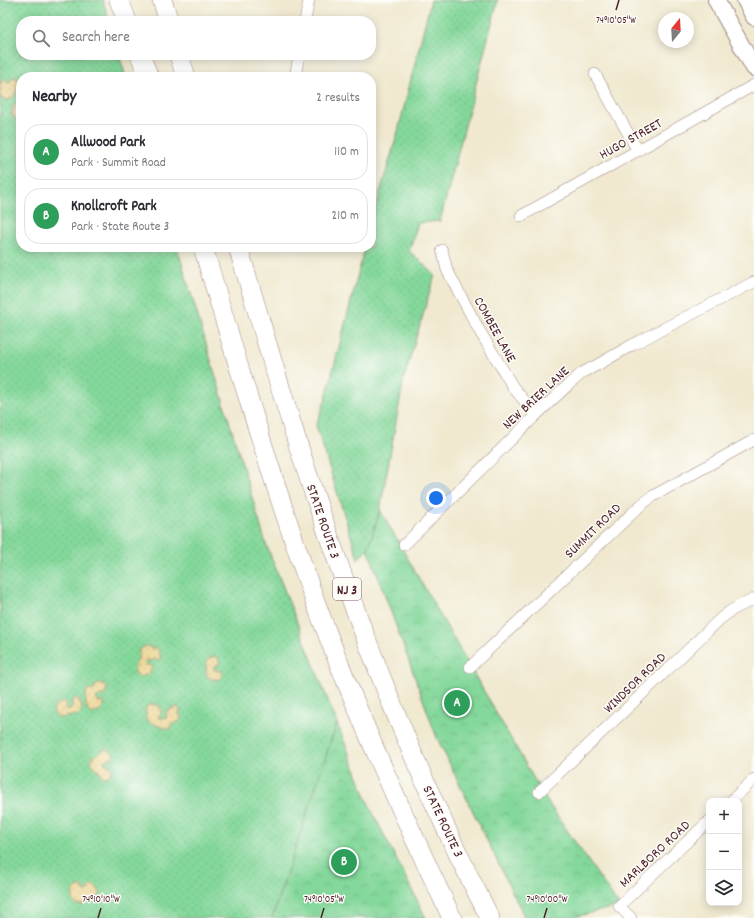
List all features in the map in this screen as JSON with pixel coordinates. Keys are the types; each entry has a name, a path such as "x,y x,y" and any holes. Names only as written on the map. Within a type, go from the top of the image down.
{"highway":[{"path":"119,0 125,16"},
{"path":"129,0 134,16"},
{"path":"162,0 167,16"},
{"path":"142,60 147,72"},
{"path":"147,60 150,72"},
{"path":"181,60 184,72"},
{"name":"NJ 3","path":"205,252 270,468 316,602 382,766 452,918"},
{"name":"STATE ROUTE 3","path":"240,252 305,465 351,598 377,667 414,756 490,918"}],"main road":[{"path":"716,0 754,68"},
{"path":"744,0 754,17"}],"street":[{"path":"306,16 309,0"},
{"path":"295,72 298,60"},
{"path":"595,74 638,151"},
{"name":"HUGO STREET","path":"521,216 754,85"},
{"name":"COMBEE LANE","path":"442,250 447,270 479,330 513,387 536,415"},
{"name":"NEW BRIER LANE","path":"404,545 536,415 582,373 632,345 754,282"},
{"name":"SUMMIT ROAD","path":"470,668 641,505 653,496 754,440"},
{"name":"WINDSOR ROAD","path":"539,792 657,681 720,619 732,610 754,599"},
{"path":"733,798 754,779"},
{"name":"MARLBORO ROAD","path":"631,918 619,906 706,824"}],"green space":[{"path":"0,0 103,0 108,16 16,16 16,60 121,60 124,72 16,72 16,252 178,252 266,544 337,723 272,918 0,918"},
{"path":"431,0 498,0 440,221 418,223 409,251 435,275 404,378 380,510 368,549 358,559 316,425 325,401 364,252 376,252 376,206 397,135"},
{"path":"380,510 545,798 619,906 571,918 525,918 437,738 368,549"},
{"path":"337,723 370,807 426,918 272,918"}],"sand":[{"path":"11,77 16,78 16,94 11,99 4,100 0,96 1,82 3,79 10,83"},
{"path":"16,105 16,119 12,113 13,107"},
{"path":"146,646 151,649 155,647 159,652 160,658 159,661 155,659 151,661 146,660 145,665 150,665 153,667 149,674 144,675 142,678 138,676 134,667 138,659 139,651"},
{"path":"215,656 219,660 219,664 214,666 214,669 217,671 222,671 222,677 213,680 207,676 206,667 208,660"},
{"path":"103,683 104,686 107,687 107,691 103,696 100,695 96,699 99,703 102,701 104,702 104,705 98,712 90,713 86,702 88,689 93,691 96,685"},
{"path":"77,698 82,707 79,714 64,718 57,717 53,711 55,706 63,701 66,703 65,708 68,710 72,708 72,701"},
{"path":"154,704 161,709 159,718 167,717 166,713 168,710 177,707 180,710 180,720 177,723 172,723 168,729 151,723 146,719 146,708 149,705"},
{"path":"105,749 114,755 111,759 108,758 104,761 104,763 112,768 110,774 104,777 91,761 93,757"},
{"path":"92,885 99,889 99,897 82,905 76,905 73,899 74,890 79,887 83,887 84,891 87,892"}],"place":[{"name":"Allwood Park","path":"457,703"},
{"name":"Knollcroft Park","path":"344,862"}]}
